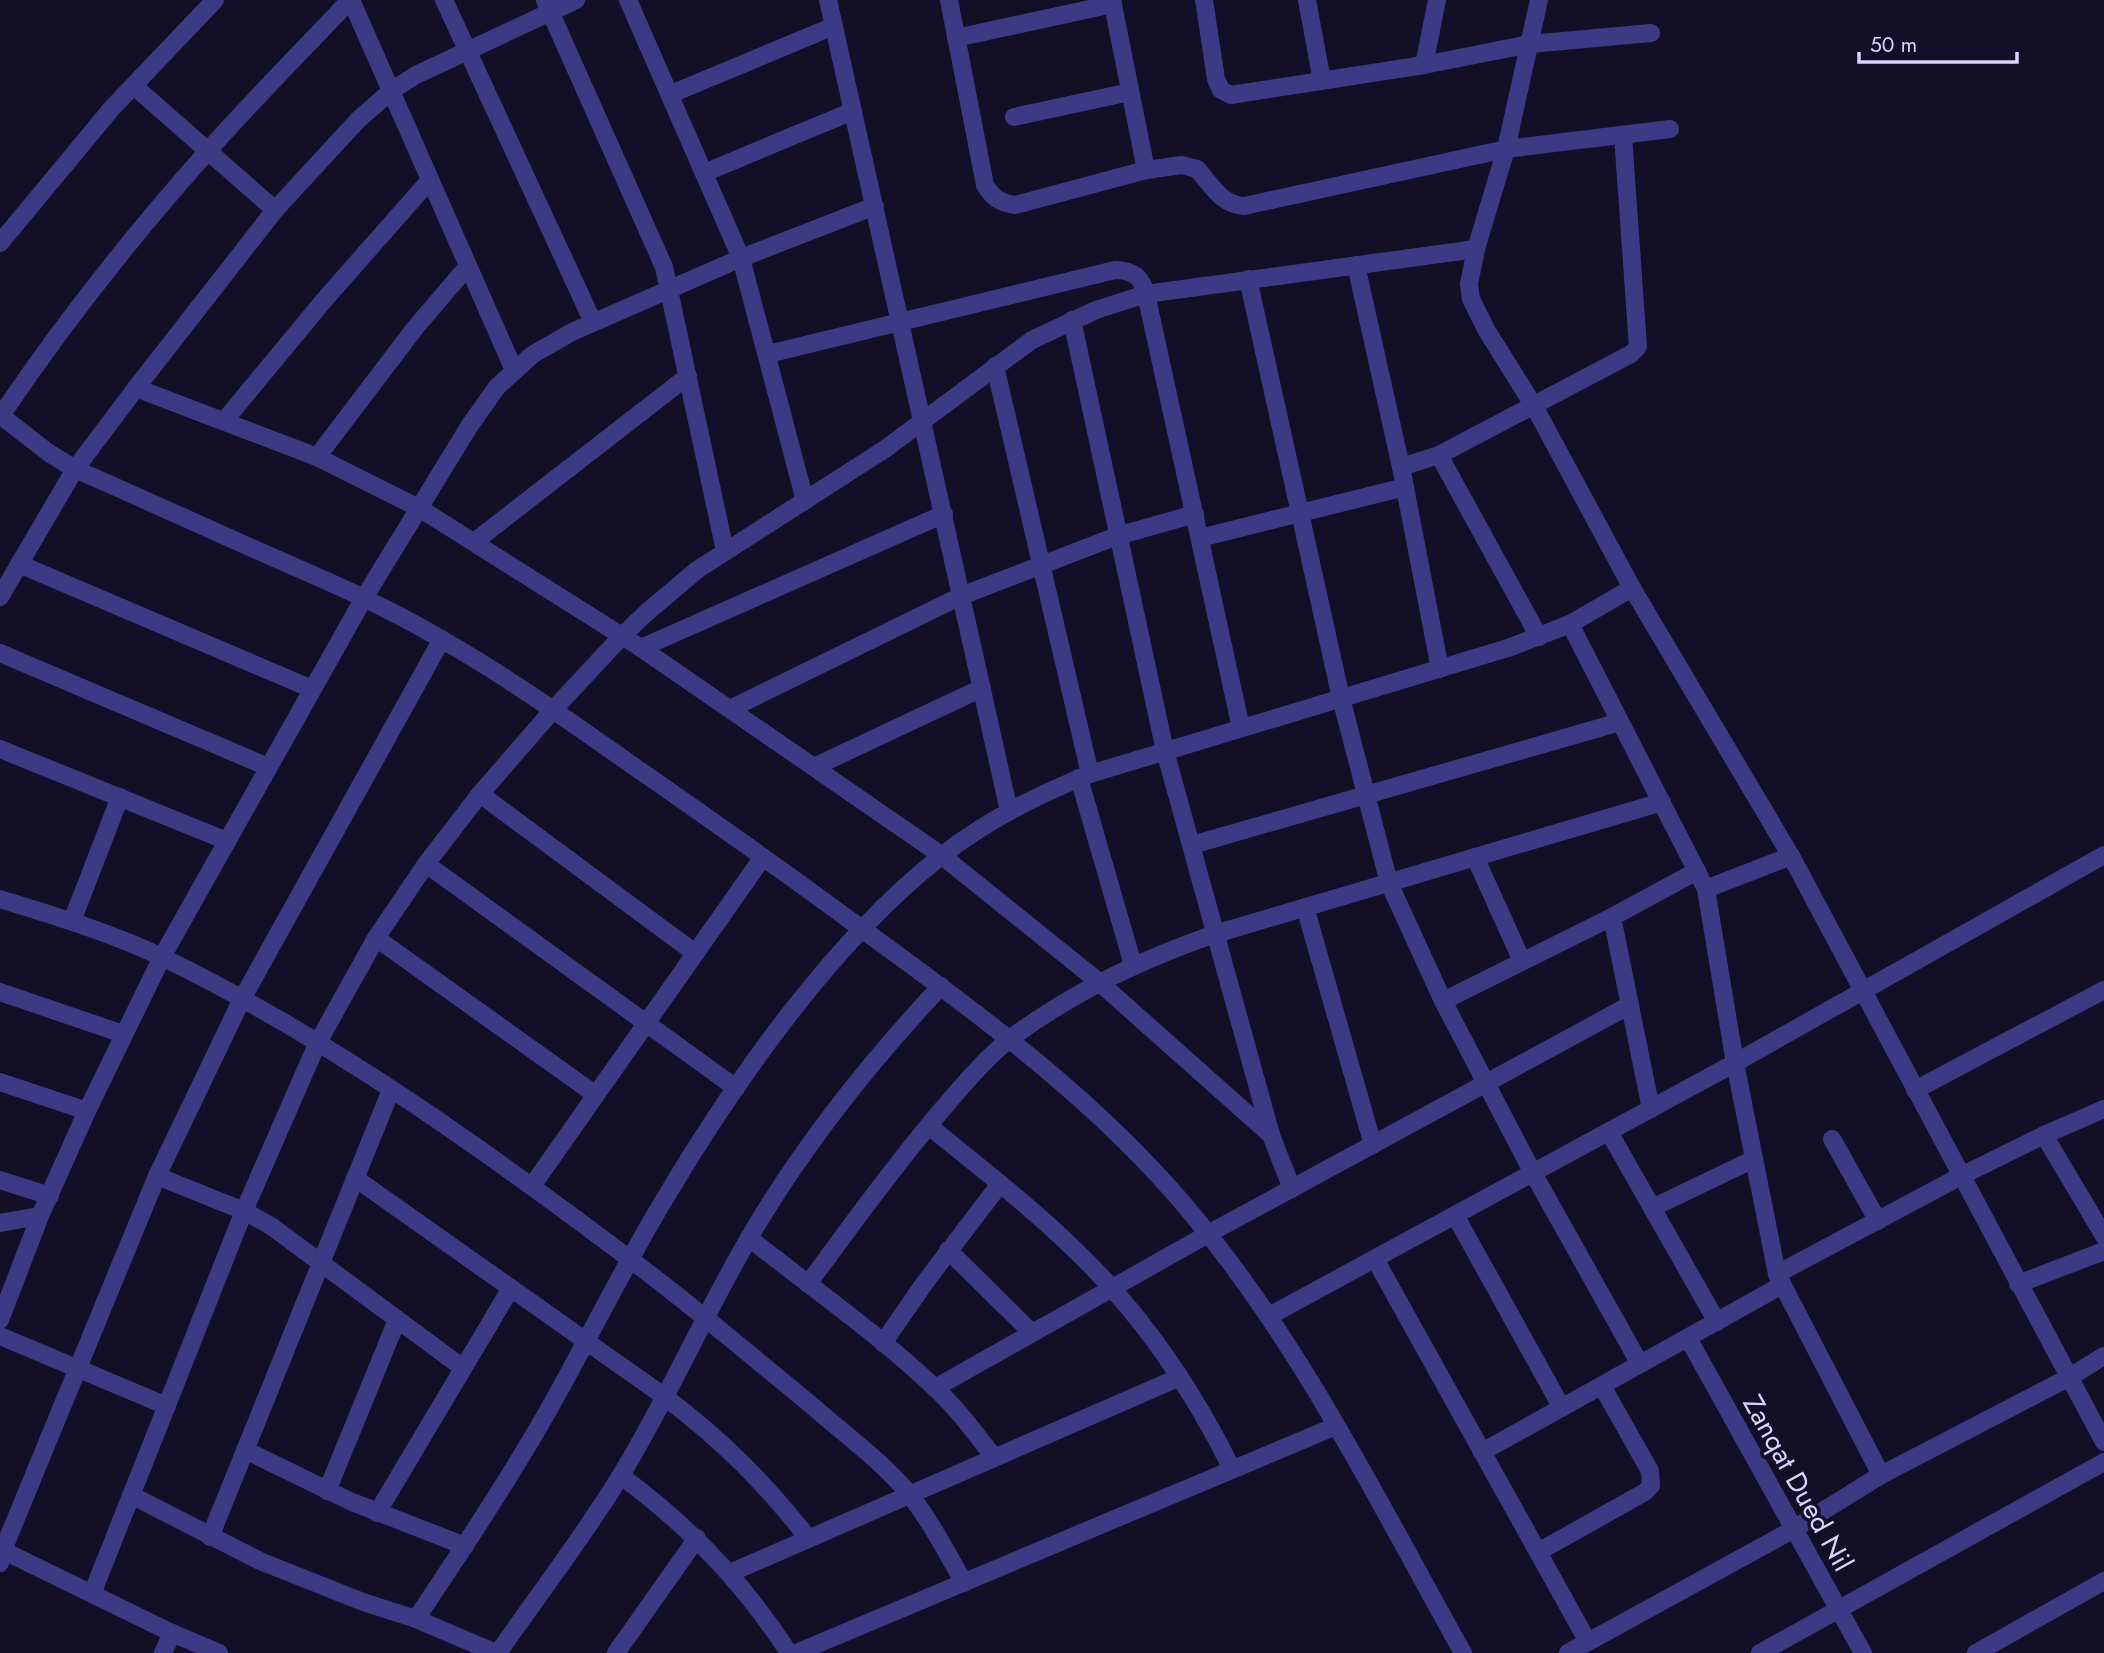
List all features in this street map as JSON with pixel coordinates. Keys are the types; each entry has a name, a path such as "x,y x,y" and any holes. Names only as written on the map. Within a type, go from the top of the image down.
{"street":[{"path":"0,243 73,152 215,0"},
{"path":"514,370 351,0 208,151 101,281 0,416 75,469 364,597 442,639 553,710 763,856 941,986 1066,1085 1156,1172 1209,1234 1269,1316 1336,1426 1463,1653"},
{"path":"444,0 593,322"},
{"path":"0,597 75,469 275,211 358,120 391,91 416,75 548,6 576,0"},
{"path":"628,0 741,258 805,500"},
{"path":"828,0 1009,811"},
{"path":"949,0 985,185 997,200 1015,205 1146,170 1182,165 1198,169 1221,199 1235,206 1244,206 1506,149 1670,129"},
{"path":"1204,0 1216,79 1222,90 1231,94 1424,65 1530,44 1651,33"},
{"path":"1307,0 1322,81"},
{"path":"1424,65 1437,0"},
{"path":"1539,0 1506,149 1476,249 1469,284 1471,299 1487,331 1534,406 1632,588 1791,856 2104,1442"},
{"path":"956,38 1112,2 1146,170"},
{"path":"548,6 657,246 669,289 725,551"},
{"path":"671,94 834,26"},
{"path":"134,86 275,211"},
{"path":"1014,117 1130,92"},
{"path":"704,173 853,111"},
{"path":"1401,467 1439,455 1631,354 1638,347 1623,136"},
{"path":"223,421 325,299 430,180"},
{"path":"0,1320 40,1216 123,1034 162,957 364,597 483,405 514,370 551,342 741,258 875,206"},
{"path":"92,1594 244,1211 317,1044 376,938 426,864 480,794 622,636 671,590 725,551 923,421 1032,340 1072,320 1146,294 1476,249"},
{"path":"1356,265 1401,467 1440,669"},
{"path":"317,457 390,359 468,266"},
{"path":"768,354 1115,270 1126,270 1136,275 1143,283 1146,294 1241,728"},
{"path":"1248,279 1341,698 1389,883 1443,1001 1533,1173 1640,1364"},
{"path":"1072,320 1165,751 1271,1135 1292,1189"},
{"path":"995,366 1041,565 1084,776 1133,965"},
{"path":"474,542 688,376"},
{"path":"136,388 317,457 419,508 641,648 941,855 1099,982 1271,1135"},
{"path":"1439,455 1539,637"},
{"path":"1200,538 1405,487"},
{"path":"641,648 944,514"},
{"path":"730,709 961,596 1117,536 1195,514"},
{"path":"19,564 312,689"},
{"path":"416,1619 521,1457 670,1189 736,1088 793,1012 863,929 887,903 941,855 1009,811 1084,776 1539,637 1570,624 1632,588"},
{"path":"1570,624 1706,889 1735,1063 1780,1279 1881,1475"},
{"path":"219,1653 1,1554 158,1176 242,999 442,639"},
{"path":"0,653 268,767"},
{"path":"814,767 982,688"},
{"path":"1192,845 1620,722"},
{"path":"0,749 227,841"},
{"path":"480,794 695,953"},
{"path":"72,921 120,797"},
{"path":"808,1284 867,1204 981,1065 1010,1039 1099,982 1133,965 1214,934 1662,802"},
{"path":"1269,1316 1735,1063 2104,855"},
{"path":"532,1186 763,856"},
{"path":"1706,889 1791,856"},
{"path":"1475,857 1522,961"},
{"path":"426,864 736,1088"},
{"path":"1443,1001 1698,872"},
{"path":"0,899 72,921 162,957 242,999 391,1090 532,1186 706,1317 871,1457 909,1494 937,1534 964,1583"},
{"path":"1305,908 1373,1145"},
{"path":"1612,917 1651,1109"},
{"path":"376,938 596,1095"},
{"path":"131,1495 210,1537 311,1583 416,1619 497,1653 621,1475 749,1238 818,1131 873,1061 941,986"},
{"path":"1914,1090 2104,990"},
{"path":"0,992 123,1034"},
{"path":"935,1388 1209,1234 1630,1005"},
{"path":"0,1082 87,1111"},
{"path":"210,1537 391,1090"},
{"path":"1482,1452 1717,1322 1780,1279 1878,1221 1961,1176 2104,1109"},
{"path":"929,1126 1049,1225 1112,1289 1159,1346 1180,1377 1233,1469"},
{"path":"1609,1132 1717,1322"},
{"path":"2044,1135 2104,1236"},
{"path":"1832,1139 1878,1221"},
{"path":"1652,1208 1754,1158"},
{"path":"158,1176 244,1211 271,1226 463,1368"},
{"path":"355,1178 706,1428 743,1462 808,1538"},
{"path":"0,1180 50,1196"},
{"path":"883,1343 948,1250 1000,1184"},
{"path":"1455,1215 1562,1408"},
{"path":"0,1223 40,1216"},
{"path":"749,1238 883,1343 935,1388 994,1457"},
{"path":"948,1250 1032,1333"},
{"path":"2018,1284 2104,1251"},
{"path":"1375,1259 1588,1642"},
{"path":"377,1513 511,1288"},
{"path":"327,1491 397,1320"},
{"path":"0,1336 167,1406"},
{"name":"Zanqat Dued Nil","path":"1688,1338 1863,1653"},
{"path":"1568,1653 1794,1529 1881,1475 2104,1356"},
{"path":"730,1573 1180,1377"},
{"path":"1538,1552 1645,1492 1651,1486 1650,1471 1602,1386"},
{"path":"796,1653 1336,1426"},
{"path":"245,1450 377,1513 465,1546"},
{"path":"1760,1653 2104,1462"},
{"path":"621,1475 697,1538 752,1599 789,1653"},
{"path":"616,1653 697,1538"},
{"path":"1976,1653 2104,1581"},
{"path":"163,1653 172,1633"}]}
